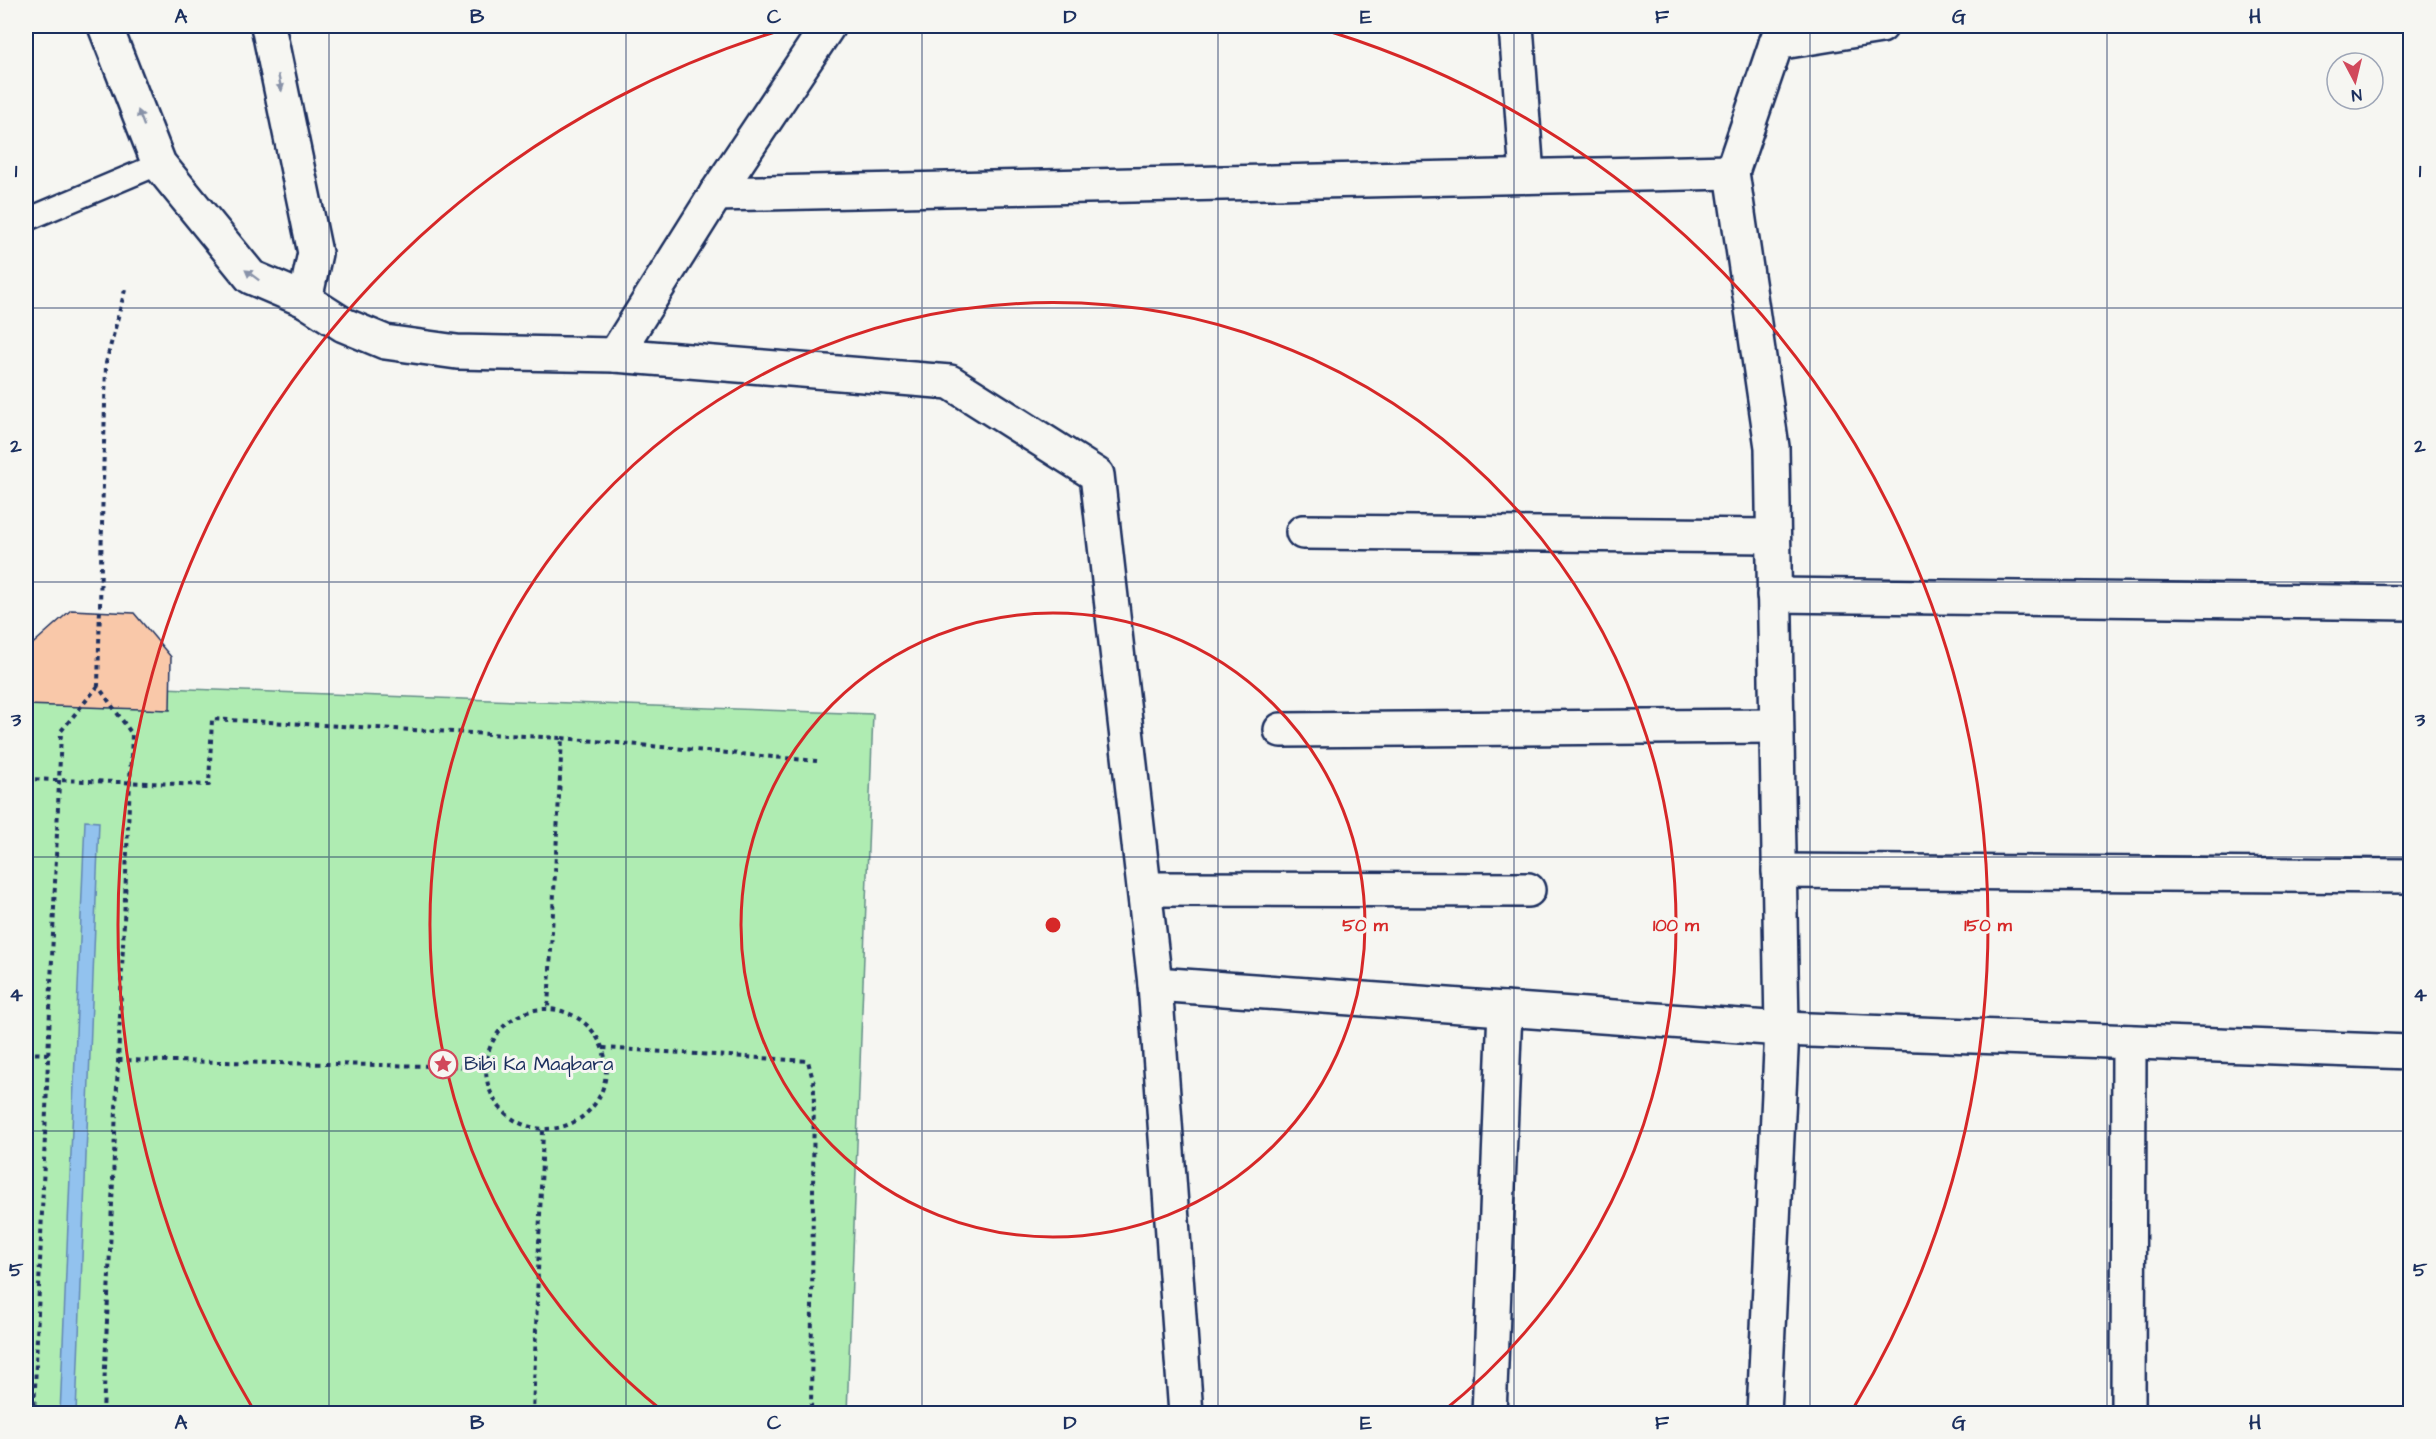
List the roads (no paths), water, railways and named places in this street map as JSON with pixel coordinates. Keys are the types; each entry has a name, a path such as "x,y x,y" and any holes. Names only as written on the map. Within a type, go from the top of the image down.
{"street":[{"path":"105,26 159,164 251,277 305,300 344,325 385,342 457,352 615,355 950,382 1097,476 1155,984 1186,1413"},
{"path":"268,26 315,253 305,300"},
{"path":"615,355 716,194 828,26"},
{"path":"1515,26 1527,176"},
{"path":"1764,1413 1782,1029 1772,447 1732,172 1779,34 1881,26"},
{"path":"716,194 1732,172"},
{"path":"1303,532 1773,536"},
{"path":"1774,595 2410,603"},
{"path":"1281,730 1776,726"},
{"path":"1779,871 2410,876"},
{"path":"1145,889 1528,890"},
{"path":"1155,984 1782,1029 2410,1052"},
{"path":"1489,1413 1505,1009"},
{"path":"2128,1413 2129,1042"}],"lane":[{"path":"26,220 159,164"}],"water":[{"path":"85,821 99,822 76,1413 60,1414"}],"place":[{"name":"Bibi Ka Maqbara","path":"443,1064"}]}
